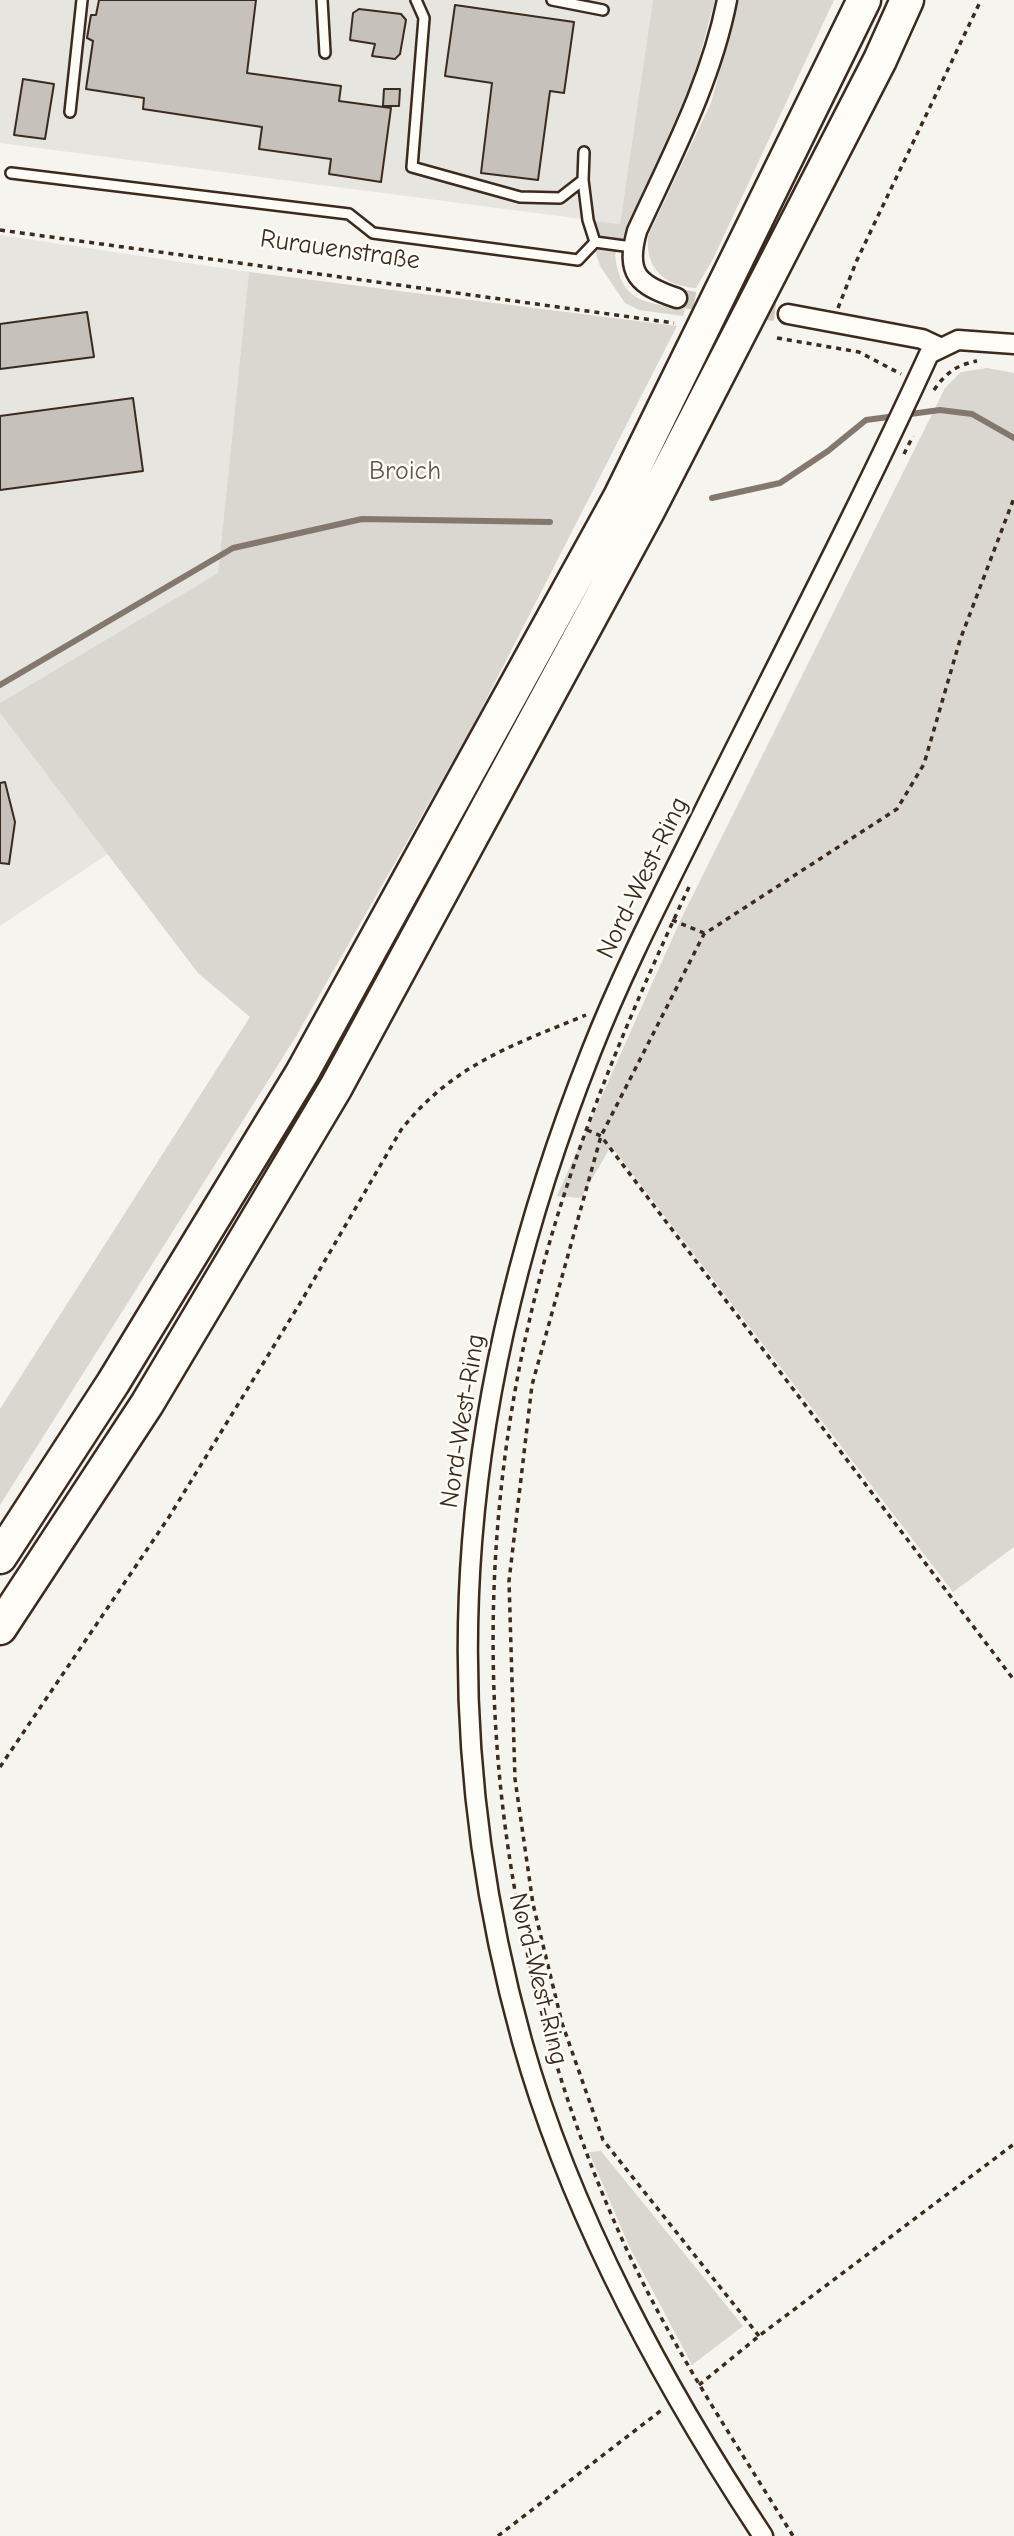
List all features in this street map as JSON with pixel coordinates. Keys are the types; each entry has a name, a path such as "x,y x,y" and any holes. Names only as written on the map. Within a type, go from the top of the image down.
{"highway":[{"path":"0,1557 113,1383 316,1048 620,497 864,0"},
{"path":"0,1628 147,1405 336,1087 648,511 880,60 907,0"}],"street":[{"path":"677,298 649,288 635,275 632,247 698,100 720,34 727,0"},
{"path":"788,314 922,339 939,347 958,340 1014,344"},
{"name":"Nord-West-Ring","path":"763,2536 678,2398 617,2283 566,2167 524,2046 496,1930 481,1851 475,1795 468,1613 477,1481 498,1351 513,1286 565,1122 612,1002 929,354 939,347"}],"lane":[{"path":"70,112 82,0"},
{"path":"322,0 325,53"},
{"path":"416,0 424,19 412,167 520,197 560,198 583,180"},
{"path":"552,0 603,10"},
{"path":"584,152 583,180 588,220 595,242"},
{"path":"11,173 349,214 373,233 578,260 595,242"},
{"path":"595,242 632,247"}],"path":[{"path":"832,323 857,260 981,0"},
{"name":"Rurauenstraße","path":"0,230 674,323"},
{"path":"777,338 859,352 934,390 946,372 963,363 981,360"},
{"path":"904,454 910,443"},
{"path":"759,2336 603,2140 562,2023 536,1918 515,1779 509,1581 532,1385 601,1136 704,934 897,809 924,764 960,640 1014,498"},
{"path":"691,883 586,1130 535,1297 516,1383 499,1489 491,1631 498,1781 516,1906 544,2028 584,2147 626,2247 699,2385 793,2536"},
{"path":"654,913 704,934"},
{"path":"0,1767 169,1517 302,1300 401,1130 418,1108 446,1083 481,1062 547,1028 583,1017 612,1002"},
{"path":"565,1122 601,1136 1014,1680"},
{"path":"498,2536 1014,2144"}],"shaded area":[{"path":"0,0 653,0 620,224 0,143"},
{"path":"0,235 249,272 218,573 0,703"},
{"path":"0,713 108,854 0,926"}],"green space":[{"path":"653,0 715,0 693,80 615,255 618,271 629,291 646,301 685,309 683,316 639,310 625,303 600,266 593,245 596,221 620,224"},
{"path":"739,0 834,0 713,259 696,288 685,287 659,274 650,258 648,236 711,103"},
{"name":"Broich","path":"249,272 677,326 471,729 295,1038 0,1505 0,1409 250,1017 198,973 0,713 0,703 218,573"},
{"path":"987,368 1014,373 1014,1547 953,1592 611,1146 581,1198 557,1196 681,919 945,388 961,372"},
{"path":"601,2151 743,2326 692,2365 629,2246 589,2152"}],"building":[{"path":"99,0 256,0 247,73 341,86 339,101 391,108 381,182 329,174 331,159 259,149 262,127 143,109 144,98 86,89 93,41 87,38 91,15 96,15"},
{"path":"455,5 574,22 564,93 550,91 538,180 481,173 492,83 445,76"},
{"path":"359,9 401,14 406,20 400,54 395,59 372,56 375,44 350,40 353,13"},
{"path":"23,79 54,84 45,139 14,135"},
{"path":"384,89 400,89 399,106 383,106"},
{"path":"87,312 94,357 0,369 0,324"},
{"path":"133,398 143,471 0,490 0,416"},
{"path":"5,782 15,822 9,864 0,863 0,783"}],"waterway":[{"path":"712,498 780,483 828,451 866,420 940,410 972,414 1014,438"},
{"path":"0,685 233,548 362,519 550,522"}],"tunnel":[{"path":"677,298 788,314"}]}
